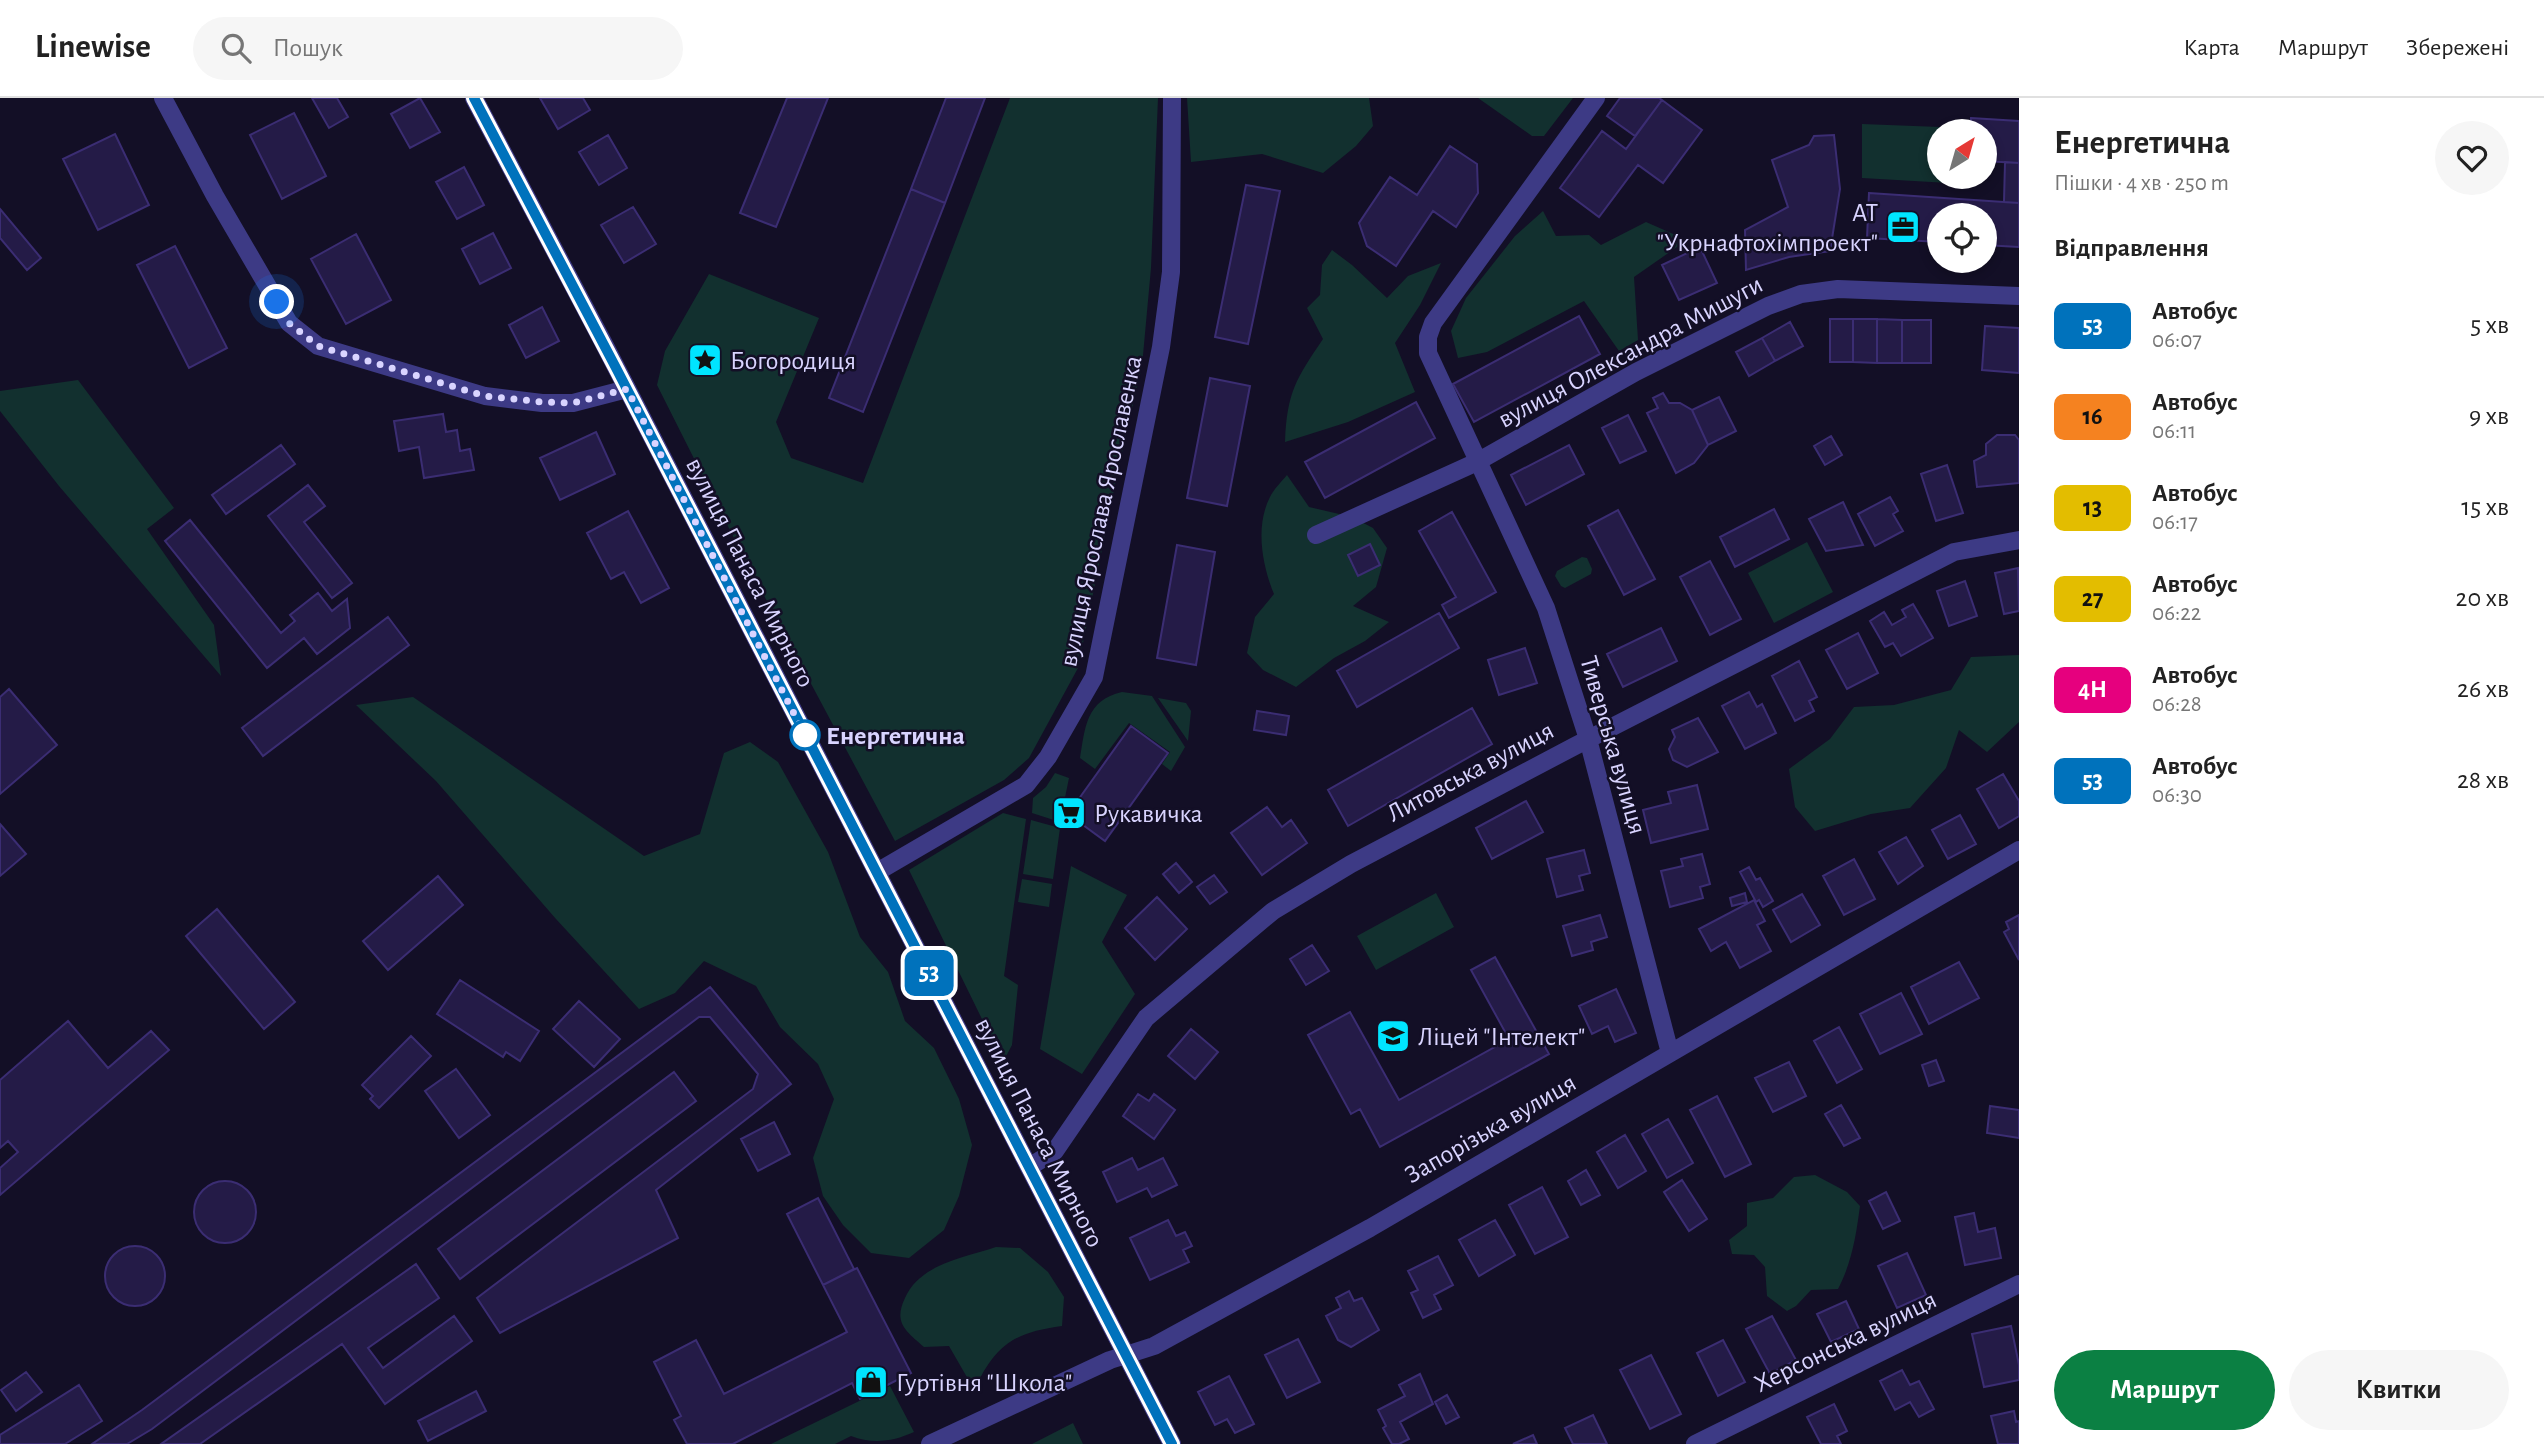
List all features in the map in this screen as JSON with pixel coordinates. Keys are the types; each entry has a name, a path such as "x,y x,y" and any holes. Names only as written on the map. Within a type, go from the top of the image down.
{"street":[{"path":"163,98 215,197 289,323 318,346 485,396 573,403 627,389"},
{"name":"вулиця Панаса Мирного","path":"474,98 1172,1444"},
{"name":"вулиця Ярослава Ярославенка","path":"877,872 1026,785 1048,757 1094,677 1161,347 1171,272 1172,98"},
{"name":"вулиця Олександра Мишуги","path":"1477,462 1428,353 1428,337 1433,323 1596,98"},
{"name":"вулиця Олександра Мишуги","path":"1315,535 1477,462 1636,372 1768,306 1801,293 1838,289 2019,296"},
{"name":"Тиверська вулиця","path":"1477,462 1532,573 1546,608 1588,739 1670,1052"},
{"name":"Литовська вулиця","path":"1029,1167 1055,1151 1146,1018 1273,911 1350,864 1954,552 2019,540"},
{"name":"Запорізька вулиця","path":"930,1444 1110,1360 1154,1346 1370,1228 2019,850"},
{"name":"Херсонська вулиця","path":"1695,1444 2019,1284"}],"green space":[{"path":"1010,98 1158,98 1151,268 1142,366 1078,668 1029,758 1004,780 895,841 745,560 657,385 665,351 709,274 819,318 776,422 791,458 863,483"},
{"path":"1187,98 1369,98 1373,126 1356,146 1323,173 1262,154 1191,162"},
{"path":"1478,98 1573,98 1544,136 1532,136"},
{"path":"1862,124 1927,126 1927,182 1862,178"},
{"path":"1543,211 1556,236 1589,235 1601,245 1646,222 1687,240 1634,277 1638,340 1619,351 1584,301 1487,352 1458,358 1451,331 1466,298 1515,236"},
{"path":"1332,250 1387,298 1408,276 1441,263 1420,305 1395,343 1415,392 1348,422 1285,442 1288,410 1295,387 1323,339 1307,308 1320,295 1322,265"},
{"path":"78,380 174,508 147,529 214,625 221,676 59,486 0,411 0,391"},
{"path":"1287,475 1309,507 1352,517 1373,528 1387,548 1376,587 1353,606 1389,622 1296,687 1263,670 1247,653 1255,617 1274,594 1266,571 1262,546 1265,508"},
{"path":"1807,542 1833,592 1774,623 1748,573"},
{"path":"1582,557 1587,558 1592,569 1591,574 1565,588 1561,586 1555,576 1557,571"},
{"path":"2019,655 2019,722 1987,752 1959,730 1946,768 1910,808 1871,814 1815,831 1795,807 1789,769 1830,739 1854,707 1894,705 1951,690 1971,657"},
{"path":"1122,692 1152,696 1185,747 1171,771 1162,764 1170,752 1129,723 1095,769 1080,758 1086,726 1094,708 1101,701"},
{"path":"413,697 644,856 700,834 724,753 750,742 778,762 828,852 860,937 888,972 905,1021 934,1048 959,1099 972,1145 959,1196 944,1230 909,1258 871,1253 843,1225 823,1196 813,1158 834,1099 818,1064 780,1027 756,986 704,961 675,993 639,1009 556,919 436,781 356,705"},
{"path":"1158,698 1186,703 1191,711 1188,741"},
{"path":"1055,773 1069,778 1060,822 1032,813 1033,798 1046,787"},
{"path":"1003,813 1026,819 1004,976 1018,985 1012,1045 1003,1062 909,870"},
{"path":"1031,820 1060,828 1053,879 1023,874"},
{"path":"1071,866 1127,895 1102,942 1135,994 1082,1074 1040,1049"},
{"path":"1022,879 1052,884 1049,907 1018,902"},
{"path":"1436,893 1454,927 1376,970 1357,936"},
{"path":"1815,1175 1847,1192 1860,1206 1855,1238 1847,1269 1838,1289 1811,1290 1796,1306 1787,1311 1767,1296 1765,1267 1754,1255 1732,1254 1729,1240 1747,1226 1747,1203 1773,1198 1794,1177"},
{"path":"996,1247 1020,1248 1048,1272 1064,1297 1062,1326 1034,1331 1013,1340 996,1355 980,1378 968,1379 949,1346 924,1347 903,1326 900,1314 905,1298 921,1277 944,1264"},
{"path":"890,1386 914,1432 882,1441 851,1436 835,1444 771,1444"},
{"path":"1073,1423 1083,1444 1032,1444"}],"building":[{"path":"312,98 337,98 348,117 329,128"},
{"path":"420,98 440,132 410,148 391,114"},
{"path":"540,98 583,98 590,110 558,129"},
{"path":"787,98 828,98 776,227 740,213"},
{"path":"946,98 985,98 945,203 911,189"},
{"path":"1620,98 1662,100 1635,136 1607,116"},
{"path":"1662,100 1702,130 1663,183 1638,165 1599,217 1560,188 1602,131 1626,149"},
{"path":"294,113 326,176 282,199 250,135"},
{"path":"1997,120 2019,121 2019,163 1997,162"},
{"path":"115,134 149,205 98,230 63,159"},
{"path":"608,135 627,168 599,185 579,152"},
{"path":"1834,135 1840,189 1830,251 1789,257 1746,270 1745,230 1788,207 1772,160 1809,145 1814,136"},
{"path":"1450,146 1477,164 1478,193 1456,227 1433,211 1396,266 1367,246 1359,223 1390,177 1417,195"},
{"path":"2005,162 2019,163 2019,203 2004,202"},
{"path":"464,167 484,205 457,219 436,182"},
{"path":"1246,185 1280,191 1248,344 1215,337"},
{"path":"911,189 945,203 863,412 829,398"},
{"name":"АТ \"Укрнафтохімпроект\"","path":"1869,193 2019,203 2019,247 1997,246 1997,203 1927,203 1927,241 1867,238"},
{"path":"633,207 656,244 624,263 601,225"},
{"path":"0,209 41,258 27,270 0,238"},
{"path":"493,233 511,268 480,284 462,249"},
{"path":"356,234 391,300 346,324 311,259"},
{"path":"175,246 227,348 189,368 137,265"},
{"path":"1700,247 1717,283 1679,300 1662,265"},
{"path":"542,307 559,341 526,358 509,325"},
{"path":"1579,316 1600,354 1474,422 1453,384"},
{"path":"1830,319 1853,319 1853,362 1830,362"},
{"path":"1853,319 1877,319 1877,363 1853,362"},
{"path":"1877,319 1902,320 1902,363 1877,363"},
{"path":"1902,320 1931,320 1931,363 1902,363"},
{"path":"1790,322 1803,346 1775,361 1762,338"},
{"path":"1985,326 2019,328 2019,373 1982,370"},
{"path":"1762,338 1775,361 1749,376 1736,352"},
{"path":"1210,378 1250,386 1227,506 1187,498"},
{"path":"1663,393 1669,403 1680,403 1692,410 1708,445 1694,463 1676,473 1647,413 1658,408 1653,398"},
{"path":"1719,397 1736,431 1708,445 1692,410"},
{"path":"1416,402 1435,438 1325,498 1305,462"},
{"path":"443,414 446,432 457,430 460,451 470,449 474,470 424,478 419,447 399,451 394,421"},
{"path":"1628,415 1646,451 1620,463 1602,428"},
{"path":"596,432 615,474 560,500 540,458"},
{"path":"1997,435 2015,435 2019,440 2019,483 1977,487 1974,461 1986,455 1986,444"},
{"path":"1831,436 1842,455 1825,465 1814,446"},
{"path":"281,445 295,464 226,514 212,495"},
{"path":"1569,445 1584,474 1526,505 1511,475"},
{"path":"1947,465 1963,513 1936,521 1921,474"},
{"path":"308,485 325,506 304,522 352,583 332,598 268,516"},
{"path":"1890,497 1898,511 1893,514 1903,531 1875,546 1858,514"},
{"path":"1843,502 1863,545 1826,551 1809,519"},
{"path":"1774,509 1789,539 1735,567 1720,537"},
{"path":"1618,510 1655,579 1624,595 1588,526"},
{"path":"628,511 669,588 641,603 624,572 611,579 587,533"},
{"path":"1452,512 1496,592 1449,618 1442,605 1456,597 1419,531"},
{"path":"190,520 281,633 295,621 290,615 318,593 332,611 347,599 350,628 317,654 304,638 267,668 165,541"},
{"path":"1370,544 1380,565 1358,576 1348,555"},
{"path":"1177,545 1215,552 1196,665 1157,658"},
{"path":"1710,561 1741,619 1710,635 1680,577"},
{"path":"2018,568 2019,611 2004,614 1995,573"},
{"path":"1965,581 1977,616 1949,626 1937,591"},
{"path":"1913,604 1933,638 1901,656 1893,643 1885,647 1870,621 1884,612 1892,625 1906,617 1902,610"},
{"path":"1439,613 1459,648 1357,707 1337,671"},
{"path":"388,617 409,645 263,756 242,728"},
{"path":"1661,628 1677,661 1623,687 1607,654"},
{"path":"1858,633 1878,673 1847,689 1826,650"},
{"path":"1525,648 1537,683 1499,695 1488,660"},
{"path":"1799,661 1817,697 1809,701 1814,711 1795,721 1772,676"},
{"path":"9,689 57,745 0,794 0,697"},
{"path":"1749,692 1757,707 1762,704 1776,733 1745,749 1722,706"},
{"path":"1472,708 1492,744 1348,826 1328,790"},
{"path":"1257,711 1289,716 1286,735 1254,730"},
{"path":"1698,718 1718,752 1687,767 1673,760 1669,749 1675,737 1672,730"},
{"path":"1131,726 1168,753 1105,841 1068,814"},
{"path":"2003,774 2019,801 2019,816 1999,828 1977,789"},
{"path":"1697,785 1708,829 1651,843 1643,810 1671,803 1668,792"},
{"path":"1526,801 1543,832 1492,859 1476,828"},
{"path":"1267,807 1282,827 1291,820 1307,843 1262,875 1231,833"},
{"path":"1960,815 1976,844 1948,859 1932,830"},
{"path":"0,824 26,854 0,876"},
{"path":"1906,837 1923,866 1898,884 1879,852"},
{"path":"1584,850 1590,873 1579,876 1583,890 1557,897 1547,859"},
{"path":"1702,854 1710,884 1700,887 1703,898 1670,907 1661,871 1683,866 1681,859"},
{"path":"1854,859 1875,899 1844,915 1823,876"},
{"path":"1176,863 1192,882 1179,893 1163,874"},
{"path":"1749,867 1756,880 1760,878 1773,901 1763,907 1759,900 1756,902 1740,872"},
{"path":"1214,875 1227,892 1210,904 1197,887"},
{"path":"438,876 463,905 388,970 363,941"},
{"path":"1745,893 1747,902 1732,906 1730,898"},
{"path":"1802,894 1820,925 1791,942 1773,910"},
{"path":"1157,897 1187,929 1155,960 1125,928"},
{"path":"1754,900 1765,921 1757,925 1771,951 1740,968 1726,942 1711,951 1699,929"},
{"path":"217,909 295,1002 264,1029 186,936"},
{"path":"1600,915 1607,937 1591,942 1593,950 1572,956 1563,926"},
{"path":"2019,915 2019,960 2004,932 2009,929 2006,922"},
{"path":"1312,945 1329,971 1306,985 1290,959"},
{"path":"1495,957 1549,1054 1380,1147 1360,1109 1351,1114 1308,1035 1350,1012 1399,1100 1509,1039 1471,970"},
{"path":"1959,962 1979,998 1929,1024 1911,987"},
{"path":"460,980 539,1031 520,1061 506,1052 503,1057 437,1014"},
{"path":"710,987 791,1084 656,1190 678,1238 500,1333 477,1298 753,1089 758,1074 710,1017 699,1017 152,1429 127,1444 92,1444 142,1410"},
{"path":"1616,989 1636,1033 1615,1042 1608,1026 1592,1034 1579,1006"},
{"path":"1901,993 1922,1034 1880,1054 1860,1014"},
{"path":"579,1001 620,1039 594,1067 553,1029"},
{"path":"68,1021 108,1068 151,1031 169,1050 0,1195 0,1168 18,1152 8,1141 0,1148 0,1080"},
{"path":"1839,1027 1862,1069 1837,1083 1814,1041"},
{"path":"1191,1029 1218,1052 1195,1079 1168,1056"},
{"path":"411,1036 431,1056 379,1108 370,1099 373,1096 362,1085"},
{"path":"1936,1060 1944,1081 1929,1086 1922,1065"},
{"path":"1789,1062 1806,1096 1773,1112 1755,1078"},
{"path":"456,1069 490,1115 459,1138 425,1091"},
{"path":"674,1072 696,1101 460,1279 438,1249"},
{"path":"1138,1094 1149,1101 1154,1094 1175,1110 1154,1139 1123,1116"},
{"path":"1717,1096 1751,1164 1725,1177 1690,1110"},
{"path":"1841,1105 1860,1138 1844,1146 1825,1114"},
{"path":"1990,1106 2019,1110 2019,1138 1987,1133"},
{"path":"1668,1119 1693,1163 1667,1178 1642,1134"},
{"path":"774,1122 790,1154 758,1171 741,1139"},
{"path":"1625,1135 1646,1171 1618,1188 1597,1152"},
{"path":"1132,1158 1138,1170 1163,1158 1177,1185 1152,1197 1147,1188 1117,1202 1103,1172"},
{"path":"1586,1170 1600,1195 1581,1205 1568,1181"},
{"path":"1682,1180 1707,1219 1689,1231 1664,1192"},
{"path":"225,1181 237,1183 247,1190 254,1200 254,1224 247,1234 237,1241 225,1243 213,1241 203,1234 196,1224 194,1212 196,1200 203,1190 213,1183"},
{"path":"1542,1187 1568,1237 1535,1254 1509,1205"},
{"path":"1886,1192 1900,1221 1883,1229 1869,1201"},
{"path":"818,1198 854,1269 823,1285 787,1214"},
{"path":"1974,1213 1978,1232 1995,1228 2001,1258 1965,1265 1955,1217"},
{"path":"1168,1220 1176,1236 1185,1232 1192,1246 1183,1250 1189,1262 1150,1280 1130,1238"},
{"path":"1495,1220 1515,1255 1479,1276 1459,1240"},
{"path":"129,1246 141,1246 160,1259 165,1276 163,1288 152,1301 141,1306 129,1306 110,1293 105,1282 105,1270 118,1251"},
{"path":"1907,1253 1926,1295 1897,1308 1878,1266"},
{"path":"1438,1256 1453,1285 1434,1295 1441,1309 1423,1318 1411,1293 1418,1290 1408,1271"},
{"path":"416,1264 439,1298 368,1348 383,1368 454,1316 472,1341 385,1404 342,1344 200,1444 161,1444"},
{"path":"857,1268 911,1373 860,1399 852,1383 733,1444 687,1444 674,1420 681,1416 654,1362 696,1340 724,1394 847,1332 823,1285"},
{"path":"1349,1291 1354,1301 1362,1298 1379,1330 1351,1347 1338,1340 1326,1316 1341,1308 1336,1298"},
{"path":"1846,1301 1859,1329 1831,1342 1817,1314"},
{"path":"1772,1316 1796,1360 1770,1374 1746,1329"},
{"path":"2011,1326 2019,1365 2019,1380 1984,1387 1972,1334"},
{"path":"1298,1339 1320,1382 1287,1398 1265,1355"},
{"path":"1723,1340 1745,1382 1718,1396 1697,1353"},
{"path":"1651,1355 1681,1414 1650,1429 1620,1370"},
{"path":"1902,1370 1910,1385 1919,1381 1934,1409 1919,1417 1910,1402 1895,1410 1880,1381"},
{"path":"26,1372 42,1392 16,1411 1,1390"},
{"path":"1420,1374 1433,1404 1400,1422 1409,1439 1392,1444 1383,1428 1386,1426 1378,1410 1405,1396 1399,1385"},
{"path":"1229,1376 1254,1424 1235,1433 1227,1419 1215,1425 1198,1392"},
{"path":"79,1385 102,1421 65,1444 0,1444 0,1435"},
{"path":"476,1391 486,1411 428,1441 418,1421"},
{"path":"1447,1395 1459,1417 1446,1424 1435,1402"},
{"path":"1834,1404 1847,1431 1837,1436 1841,1444 1821,1444 1807,1417"},
{"path":"2014,1411 2016,1422 2019,1421 2019,1444 1998,1444 1991,1416"},
{"path":"1593,1415 1607,1444 1573,1444 1565,1428"},
{"path":"1533,1435 1537,1444 1513,1444"}],"bus line":[{"name":"53","path":"474,98 1172,1444"}],"place":[{"name":"АТ \"Укрнафтохімпроект\"","path":"1903,227"},
{"name":"Богородиця","path":"705,360"},
{"name":"Енергетична","path":"805,735"},
{"name":"Рукавичка","path":"1069,813"},
{"name":"Ліцей \"Інтелект\"","path":"1393,1036"},
{"name":"Гуртівня \"Школа\"","path":"871,1382"}],"route":[{"path":"277,302 289,323 318,346 485,396 573,403 627,389 805,735"}]}
